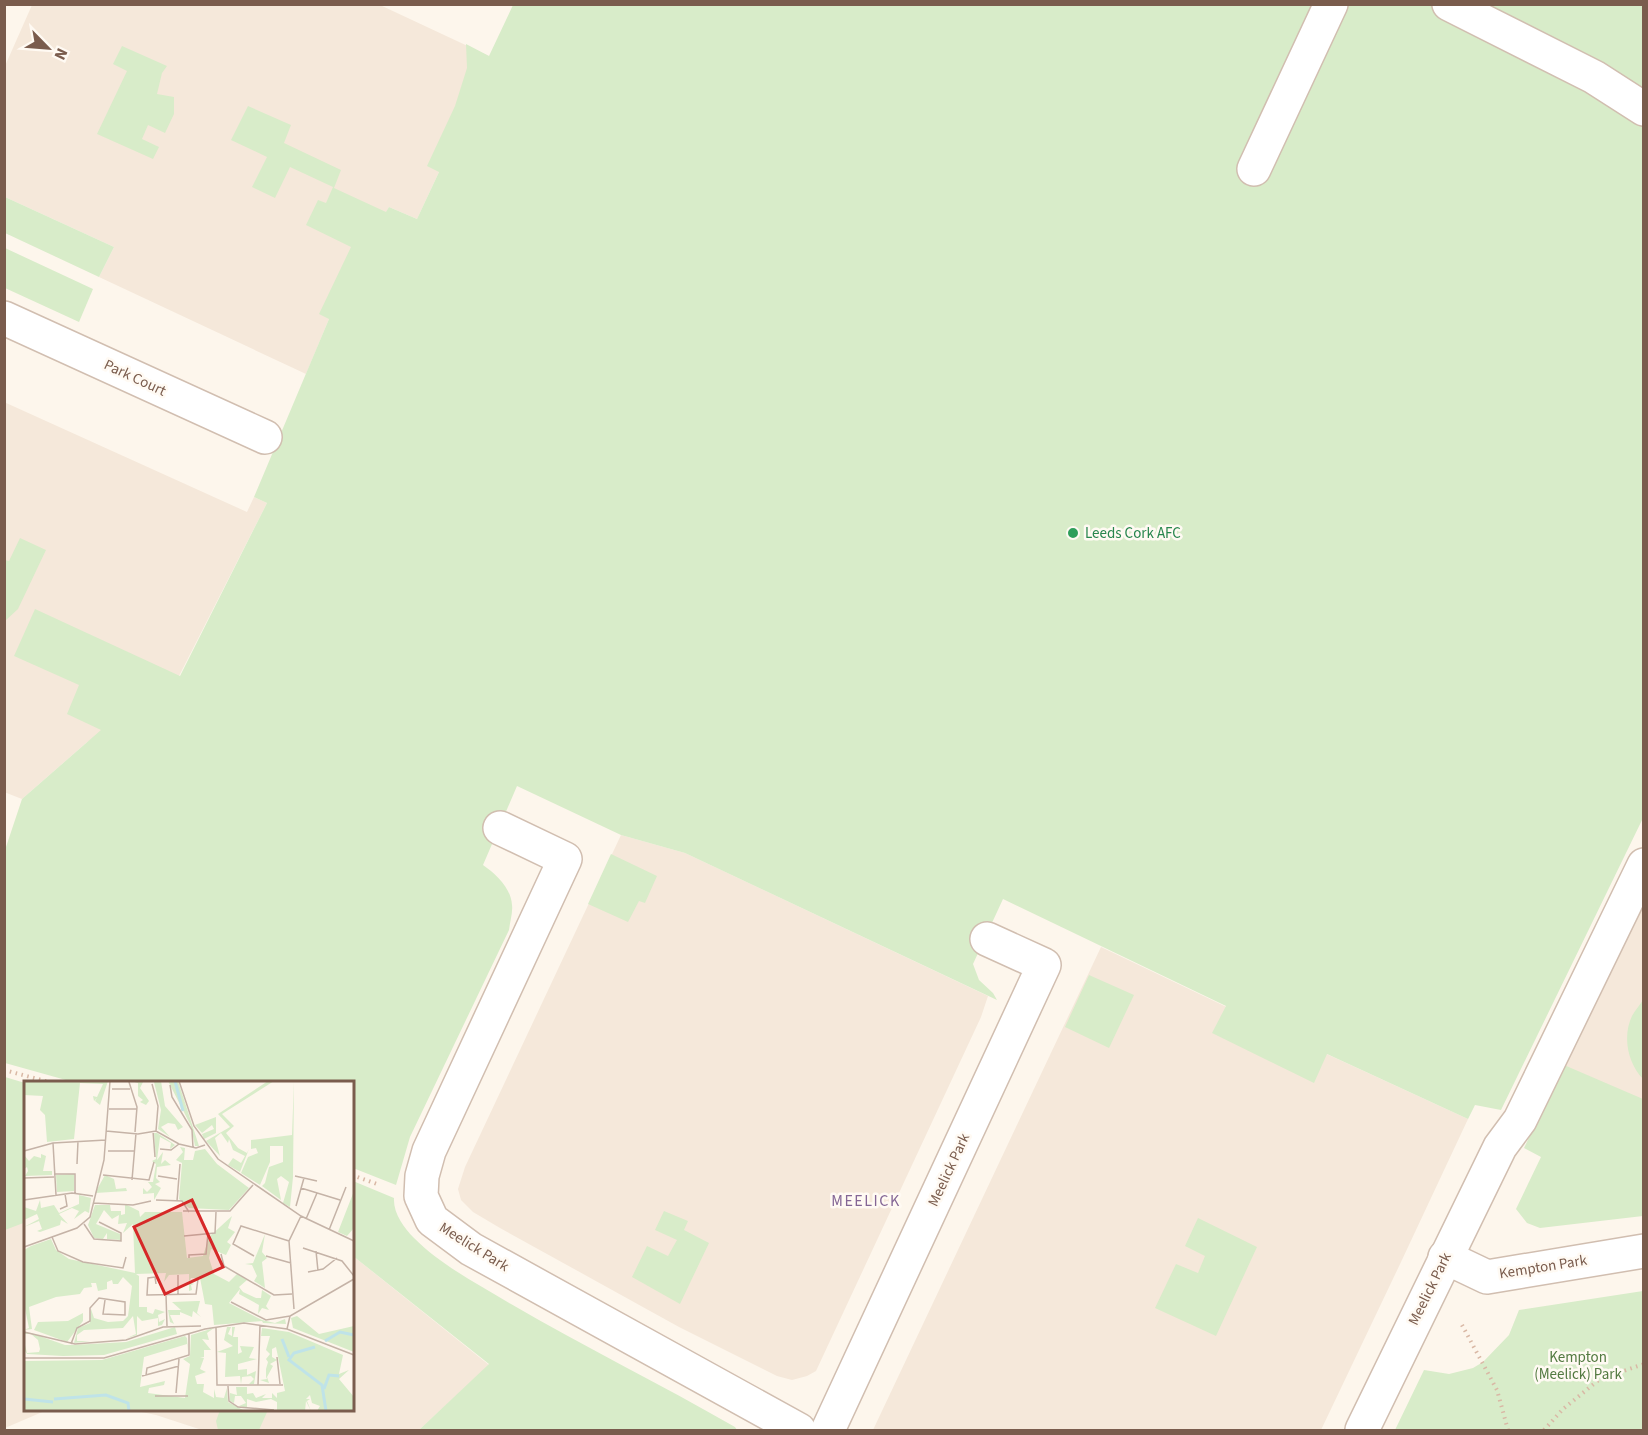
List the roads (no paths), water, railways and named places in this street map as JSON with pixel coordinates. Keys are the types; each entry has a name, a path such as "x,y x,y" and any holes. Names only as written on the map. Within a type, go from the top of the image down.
{"street":[{"path":"1254,169 1331,4"},
{"path":"1449,4 1594,77 1644,109"},
{"name":"Park Court","path":"4,318 264,437"},
{"name":"Meelick Park","path":"500,828 565,859 429,1151 423,1176 422,1196 432,1220 471,1249 799,1431"},
{"name":"Meelick Park","path":"1362,1431 1445,1257 1500,1147 1520,1120 1644,865"},
{"name":"Meelick Park","path":"828,1431 1044,965 987,939"},
{"name":"Kempton Park","path":"1445,1257 1487,1277 1644,1251"}],"place":[{"name":"Leeds Cork AFC","path":"1073,533"}],"district":[{"name":"MEELICK","path":"866,1201"}],"park label":[{"name":"Kempton (Meelick) Park","path":"1578,1366"}]}
